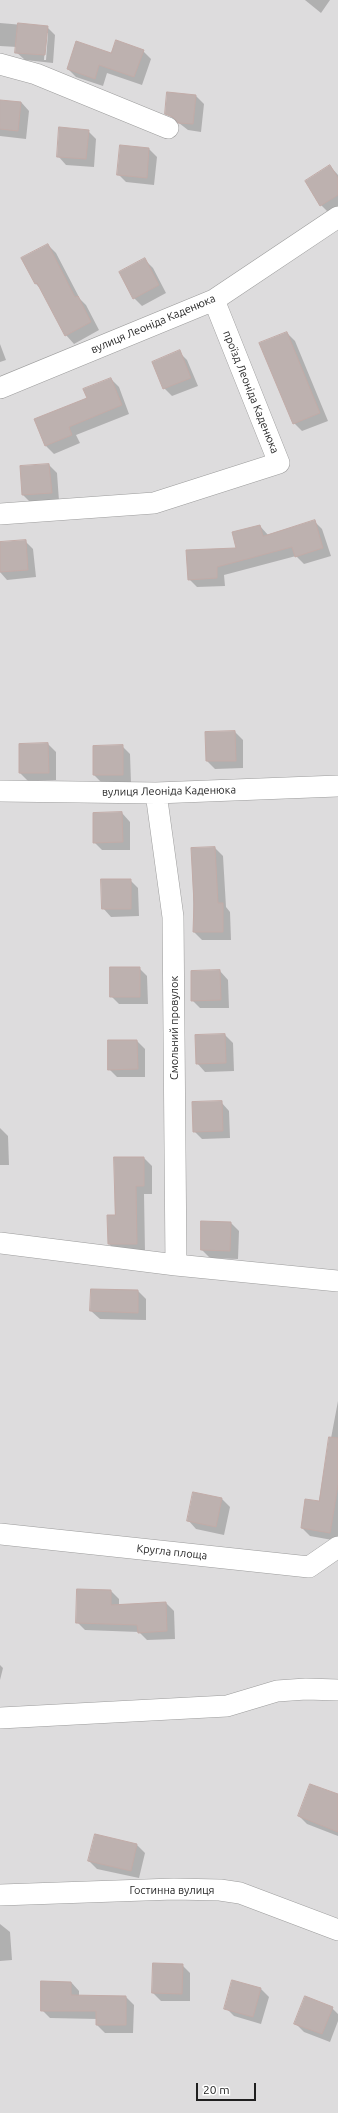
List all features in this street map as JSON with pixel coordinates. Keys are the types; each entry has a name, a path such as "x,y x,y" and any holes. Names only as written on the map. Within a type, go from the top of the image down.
{"street":[{"path":"0,64 36,74 168,128"},
{"name":"вулиця Леоніда Каденюка","path":"0,388 214,300 338,217"},
{"name":"проїзд Леоніда Каденюка","path":"0,514 154,503 279,463 214,300"},
{"name":"вулиця Леоніда Каденюка","path":"0,791 156,793 338,786"},
{"name":"Смольний провулок","path":"156,793 173,917 176,1265"},
{"path":"0,1243 176,1265 338,1281"},
{"name":"Кругла площа","path":"0,1534 309,1567 338,1547"},
{"path":"0,1718 227,1706 277,1691 306,1689 338,1690"},
{"name":"Гостинна вулиця","path":"0,1895 174,1889 220,1890 240,1893 338,1930"}],"shaded area":[{"path":"0,0 338,0 338,2113 0,2113"}],"building":[{"path":"18,23 48,26 45,55 15,53"},
{"path":"116,40 144,50 134,77 99,65 95,79 67,69 76,41 111,53"},
{"path":"167,92 196,95 193,124 178,123 173,117 165,114"},
{"path":"0,100 21,102 18,131 0,129"},
{"path":"59,127 89,130 86,159 57,157"},
{"path":"120,145 149,148 147,178 117,175"},
{"path":"330,165 338,178 338,195 320,206 305,181"},
{"path":"48,244 75,297 78,296 91,322 65,336 37,283 35,284 21,258"},
{"path":"145,258 159,285 133,299 119,272"},
{"path":"287,332 320,413 293,424 259,343"},
{"path":"180,350 191,378 163,389 152,362"},
{"path":"111,378 122,405 69,427 72,435 45,446 34,419 87,398 83,389"},
{"path":"49,464 52,493 22,495 20,466"},
{"path":"315,520 323,548 295,557 292,547 217,567 217,578 188,580 186,550 236,548 232,532 260,525 263,536"},
{"path":"26,540 28,570 0,572 0,542"},
{"path":"235,731 236,761 206,761 205,732"},
{"path":"48,743 49,773 19,773 19,744"},
{"path":"123,745 123,775 93,775 93,746"},
{"path":"122,812 123,842 93,843 93,813"},
{"path":"215,847 218,903 223,903 223,932 193,932 194,903 191,848"},
{"path":"101,879 131,879 131,909 102,909"},
{"path":"110,967 140,967 140,997 110,997"},
{"path":"220,970 221,1000 191,1001 191,971"},
{"path":"225,1034 226,1063 196,1064 195,1035"},
{"path":"108,1040 137,1040 138,1069 108,1070"},
{"path":"222,1101 223,1131 193,1132 192,1102"},
{"path":"114,1157 144,1157 144,1186 136,1186 137,1244 108,1244 107,1215 115,1215"},
{"path":"201,1221 231,1222 230,1251 201,1250"},
{"path":"91,1289 138,1290 138,1313 90,1311"},
{"path":"329,1437 338,1438 338,1485 330,1533 301,1528 305,1499 319,1501"},
{"path":"193,1492 222,1498 216,1527 187,1521"},
{"path":"77,1589 111,1590 111,1605 166,1602 167,1631 138,1633 137,1625 76,1623"},
{"path":"310,1784 338,1794 338,1832 298,1816"},
{"path":"95,1834 137,1844 131,1871 88,1861"},
{"path":"153,1963 183,1964 182,1994 152,1993"},
{"path":"232,1980 261,1988 253,2017 224,2009"},
{"path":"41,1981 71,1982 71,1995 126,1996 126,2025 96,2025 96,2011 41,2011"},
{"path":"305,1996 333,2007 322,2034 294,2024"}]}
